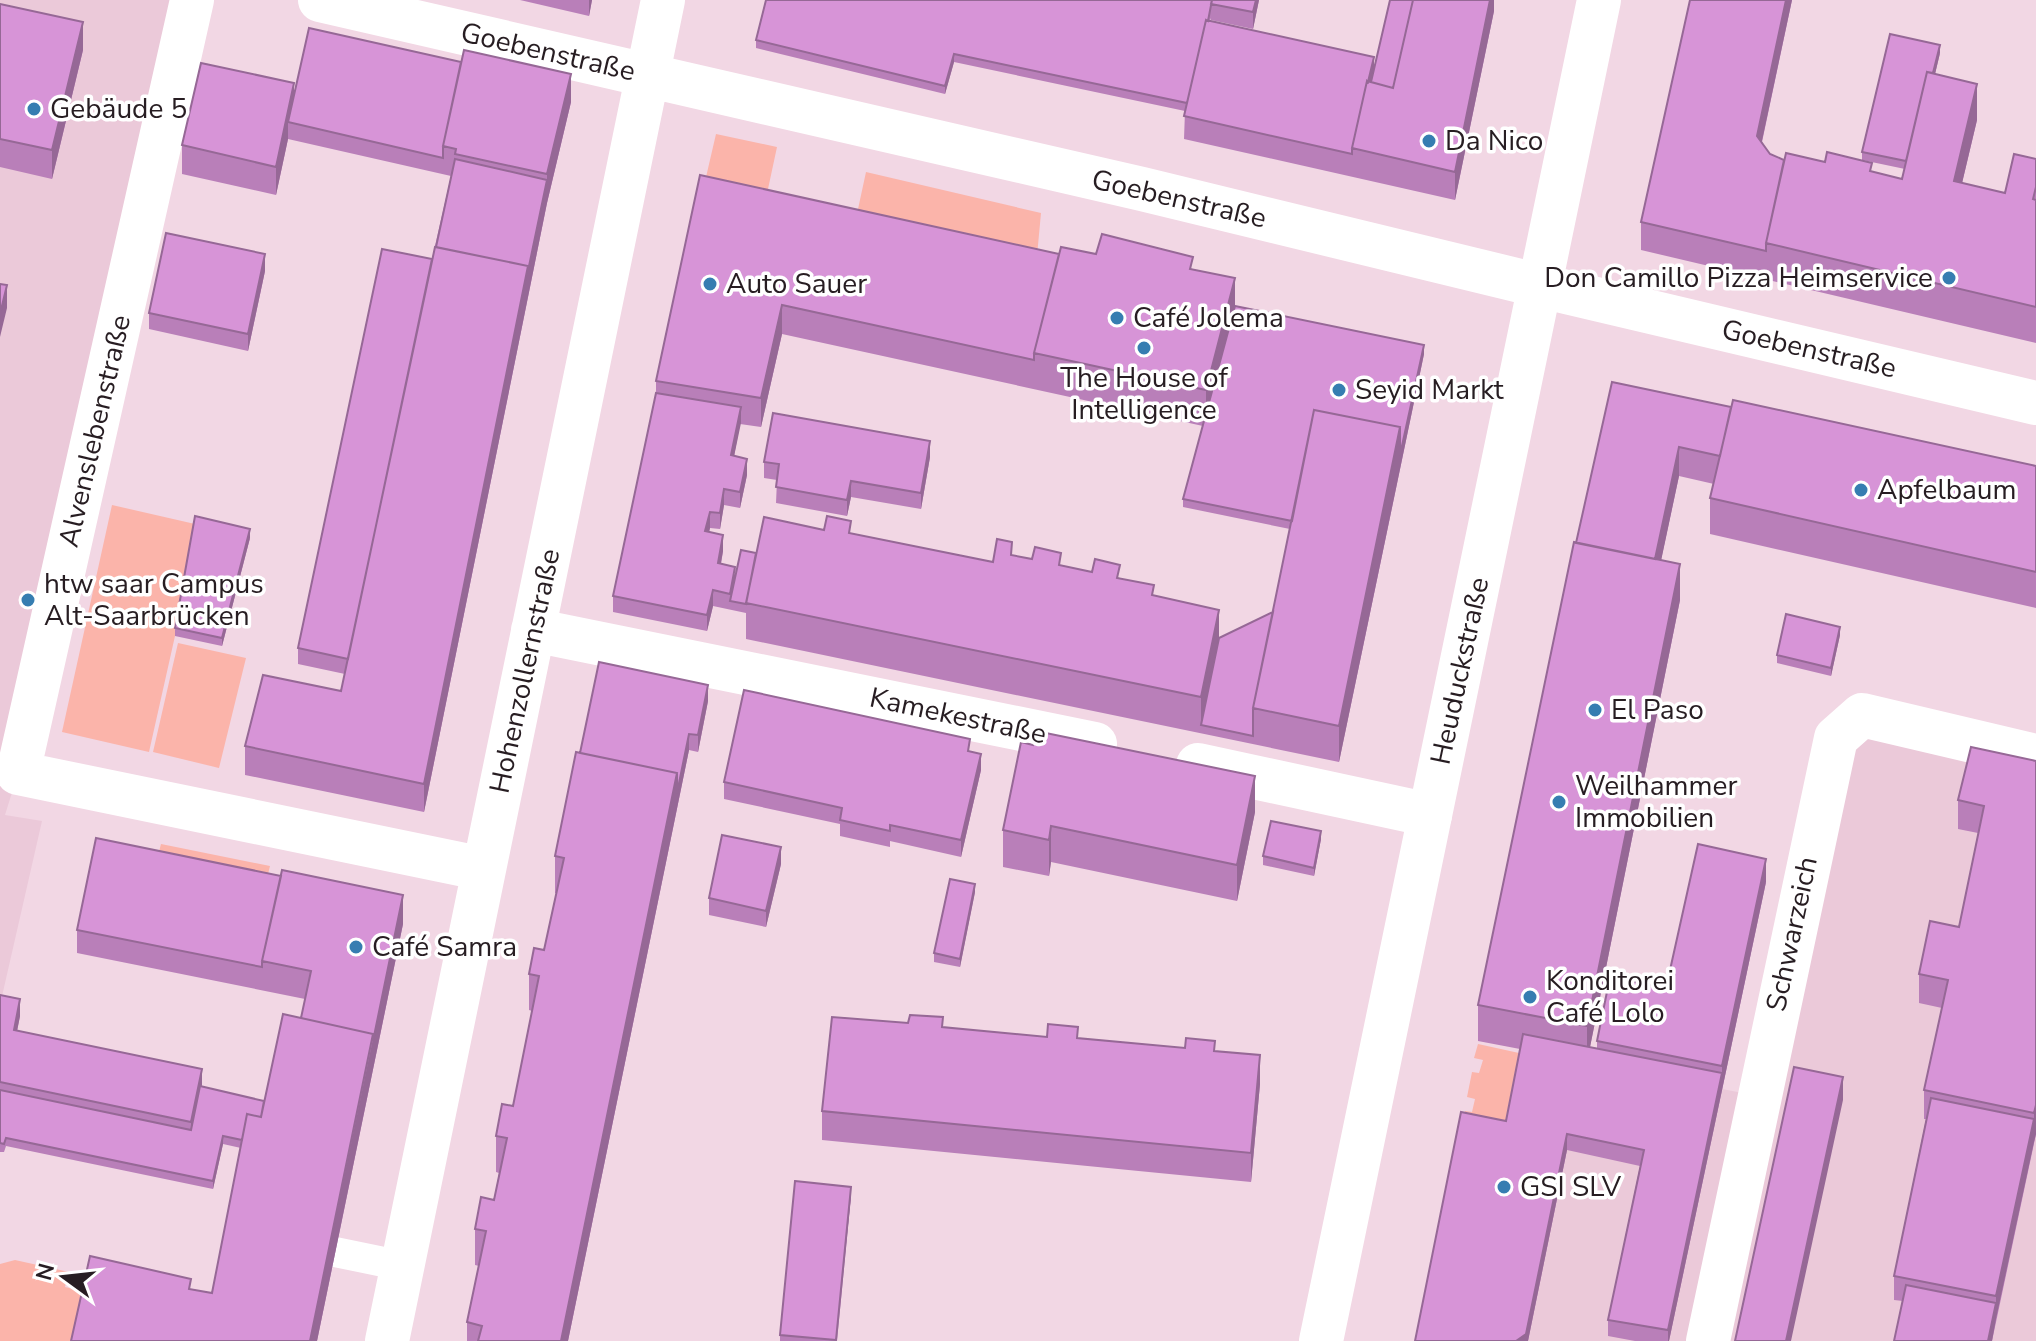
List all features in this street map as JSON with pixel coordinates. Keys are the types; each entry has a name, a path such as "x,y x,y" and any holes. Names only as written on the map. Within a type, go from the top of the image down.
{"street":[{"name":"Alvenslebenstraße","path":"192,0 18,773 484,869"},
{"name":"Goebenstraße","path":"320,0 2036,403"},
{"name":"Hohenzollernstraße","path":"387,1341 663,0"},
{"name":"Heuduckstraße","path":"1321,1341 1599,0"},
{"name":"Kamekestraße","path":"533,630 1430,815"},
{"name":"Schwarzeich","path":"1708,1341 1836,738 1862,715 2036,756"}],"lane":[{"path":"335,1252 403,1266"}],"shaded area":[{"name":"htw saar Campus Alt-Saarbrücken","path":"0,0 192,0 18,773 5,815 42,821 0,1005"},
{"path":"716,134 777,147 762,217 700,203"},
{"path":"866,172 1041,213 1035,277 852,237"},
{"path":"112,505 195,524 175,636 149,752 62,732"},
{"path":"178,643 246,658 219,768 153,752"},
{"path":"1847,725 2036,756 2036,1341 1418,1341 1505,1137 1523,1050 1758,1096"},
{"path":"161,844 270,866 264,890 155,867"},
{"path":"1478,1044 1519,1053 1503,1133 1462,1124 1465,1111 1472,1112 1475,1099 1467,1097 1472,1072 1479,1073 1483,1060 1474,1058"},
{"path":"15,1260 69,1272 65,1287 90,1293 79,1341 0,1341 0,1264"}],"building":[{"path":"766,0 1212,0 1187,103 954,54 945,86 756,40"},
{"path":"1212,0 1256,0 1253,12 1211,4"},
{"path":"1390,0 1413,0 1393,88 1371,82"},
{"path":"1413,0 1490,0 1455,172 1352,148 1367,81 1393,88"},
{"path":"1690,0 1786,0 1757,136 1770,154 1784,160 1766,251 1641,222"},
{"name":"Gebäude 5","path":"0,4 83,22 52,150 0,139"},
{"path":"1206,20 1374,57 1352,154 1184,116"},
{"path":"309,28 461,62 443,158 288,122"},
{"path":"1890,34 1940,45 1933,73 1927,72 1906,161 1862,152"},
{"path":"464,50 571,74 547,174 455,154 456,149 443,146"},
{"path":"201,63 294,83 276,167 182,145"},
{"path":"1927,72 1977,84 1954,181 2005,193 2014,154 2036,159 2033,199 2036,200 2036,307 1766,243 1786,153 1825,162 1827,152 1872,163 1870,171 1902,179"},
{"path":"455,159 547,180 528,271 528,266 436,247"},
{"path":"700,175 1059,254 1034,360 782,305 761,398 656,381"},
{"path":"166,233 265,254 248,334 149,313"},
{"path":"1102,234 1193,257 1190,269 1235,278 1206,390 1034,353 1061,247 1096,254"},
{"path":"435,247 528,266 424,784 245,746 263,675 341,691"},
{"path":"382,249 432,259 348,659 298,648"},
{"path":"0,284 7,285 0,314"},
{"path":"1235,306 1424,345 1400,455 1400,427 1314,410 1292,521 1183,499"},
{"path":"1612,382 1731,407 1720,456 1679,447 1655,559 1576,543"},
{"path":"656,393 741,407 731,455 747,459 740,492 724,489 720,513 710,512 705,531 723,535 718,563 735,567 730,594 713,590 707,615 613,596"},
{"path":"1733,400 2036,466 2036,572 1710,498"},
{"path":"1314,410 1400,427 1339,726 1253,708"},
{"path":"773,413 930,441 921,493 851,481 847,500 776,487 779,464 764,462"},
{"path":"195,516 250,529 222,638 175,628"},
{"path":"827,516 851,521 849,533 993,562 997,539 1012,542 1011,555 1032,559 1035,547 1061,553 1059,565 1092,572 1095,559 1120,565 1117,578 1154,585 1152,595 1219,610 1201,697 746,603 764,517 824,530"},
{"path":"1574,542 1680,564 1587,1026 1478,1005"},
{"path":"741,550 756,553 746,604 730,601"},
{"path":"1273,612 1253,708 1253,736 1201,725 1219,638"},
{"path":"1786,614 1840,627 1831,668 1777,655"},
{"path":"599,662 708,685 698,735 689,734 677,793 677,773 580,753"},
{"path":"744,690 970,739 968,751 981,754 961,840 890,825 890,831 840,820 842,808 724,782"},
{"path":"1036,731 1255,776 1237,865 1051,826 1049,840 1003,830 1021,742 1033,745"},
{"path":"1971,747 2036,761 2034,1113 1924,1090 1948,980 1919,974 1930,921 1959,927 1984,806 1958,800"},
{"path":"576,752 677,773 561,1341 478,1341 482,1326 467,1322 486,1231 475,1229 481,1197 494,1200 507,1138 496,1136 502,1104 513,1106 539,976 529,974 534,948 544,950 564,858 555,856"},
{"path":"1271,821 1321,831 1314,868 1263,856"},
{"path":"722,835 781,847 766,911 709,898"},
{"path":"96,838 281,876 262,967 77,930"},
{"path":"1698,844 1766,859 1722,1066 1597,1041 1610,977 1666,988"},
{"path":"282,870 403,895 373,1041 373,1034 301,1018 311,971 262,961"},
{"path":"950,879 975,884 960,959 934,953"},
{"path":"0,995 20,999 14,1030 202,1069 191,1122 0,1082"},
{"path":"283,1014 373,1034 310,1341 71,1341 90,1256 191,1279 189,1289 212,1293 247,1114 261,1117"},
{"path":"910,1015 943,1017 942,1027 1047,1037 1048,1024 1078,1027 1077,1038 1185,1048 1186,1038 1215,1041 1214,1051 1260,1055 1251,1153 822,1111 832,1017 908,1023"},
{"name":"GSI SLV","path":"1523,1034 1722,1073 1668,1330 1608,1320 1644,1150 1567,1134 1526,1334 1516,1341 1415,1341 1461,1112 1506,1121"},
{"path":"1794,1067 1843,1077 1786,1341 1735,1341"},
{"path":"200,1086 264,1101 261,1117 247,1114 242,1140 223,1136 213,1181 6,1138 4,1144 0,1143 0,1090 191,1130"},
{"path":"1931,1098 2034,1119 1996,1296 1894,1276"},
{"path":"795,1181 851,1187 836,1340 780,1335"},
{"path":"1906,1285 1996,1303 1988,1341 1894,1341"}],"place":[{"name":"Gebäude 5","path":"34,109"},
{"name":"Da Nico","path":"1429,141"},
{"name":"Don Camillo Pizza Heimservice","path":"1949,278"},
{"name":"Auto Sauer","path":"710,284"},
{"name":"Café Jolema","path":"1117,318"},
{"name":"The House of Intelligence","path":"1144,348"},
{"name":"Seyid Markt","path":"1339,390"},
{"name":"Apfelbaum","path":"1861,490"},
{"name":"htw saar Campus Alt-Saarbrücken","path":"28,600"},
{"name":"El Paso","path":"1595,710"},
{"name":"Weilhammer Immobilien","path":"1559,802"},
{"name":"Café Samra","path":"356,947"},
{"name":"Konditorei Café Lolo","path":"1530,997"},
{"name":"GSI SLV","path":"1504,1187"}]}
